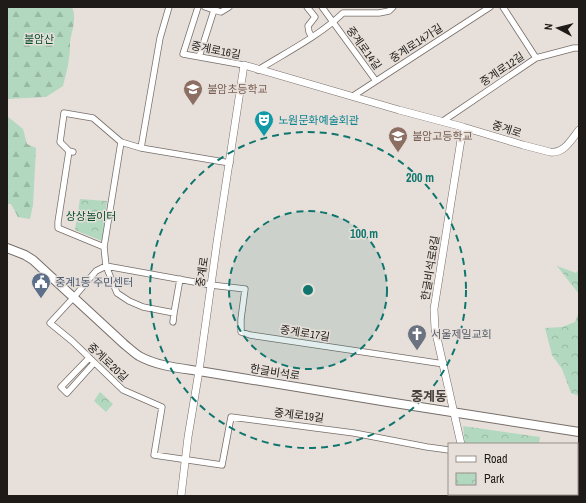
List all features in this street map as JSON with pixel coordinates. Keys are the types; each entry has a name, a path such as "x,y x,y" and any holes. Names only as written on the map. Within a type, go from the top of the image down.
{"main road":[{"name":"한글비석로","path":"7,248 33,260 124,344 139,356 150,361 178,368 579,432"}],"street":[{"path":"141,148 160,38 169,7"},
{"name":"중계로16길","path":"198,7 183,54 244,66"},
{"path":"205,7 221,12 229,7"},
{"path":"307,7 315,17 308,26 312,37"},
{"path":"258,70 312,37 343,13 379,13 389,11 393,7"},
{"name":"중계로14가길","path":"353,96 490,7"},
{"path":"503,7 536,58"},
{"name":"중계로14길","path":"324,8 376,81"},
{"path":"200,57 214,10"},
{"name":"중계로12길","path":"442,121 536,58 579,48"},
{"name":"중계로","path":"181,496 191,415 199,371 244,66 554,153 562,150 579,130"},
{"path":"104,247 58,228 71,152 60,142 64,113 93,118 121,142 141,148 230,163"},
{"name":"한글비석로8길","path":"460,443 436,329 434,309 463,127"},
{"path":"121,142 104,247 106,266 117,293 142,307 174,313"},
{"path":"74,297 96,271 106,266 211,285"},
{"path":"173,322 180,279"},
{"name":"중계로17길","path":"211,285 245,289 241,319 241,332 250,335 444,364"},
{"name":"중계로20길","path":"74,297 50,323 123,390 162,407 154,455 185,460"},
{"path":"89,358 61,387 67,393 94,363"},
{"name":"중계로19길","path":"185,460 222,465 230,417 354,433 448,450"}],"green space":[{"name":"불암산","path":"7,7 72,7 74,24 70,42 70,54 63,86 46,97 7,99"},
{"path":"7,116 23,129 27,144 36,148 33,205 30,219 18,217 11,204 7,204"},
{"name":"상상놀이터","path":"80,199 107,201 102,241 75,230"},
{"path":"557,266 576,273 579,269 579,294"},
{"path":"579,311 579,396 571,393 562,369 552,355 545,328 562,327 575,322"},
{"path":"100,392 113,404 106,412 94,401"},
{"path":"463,426 540,437 539,443 465,443"}],"place":[{"name":"불암초등학교","path":"193,106"},
{"name":"노원문화예술회관","path":"264,137"},
{"name":"불암고등학교","path":"398,153"},
{"name":"중계1동 주민센터","path":"41,299"},
{"name":"서울제일교회","path":"417,351"}],"district":[{"name":"중계동","path":"429,396"}]}
